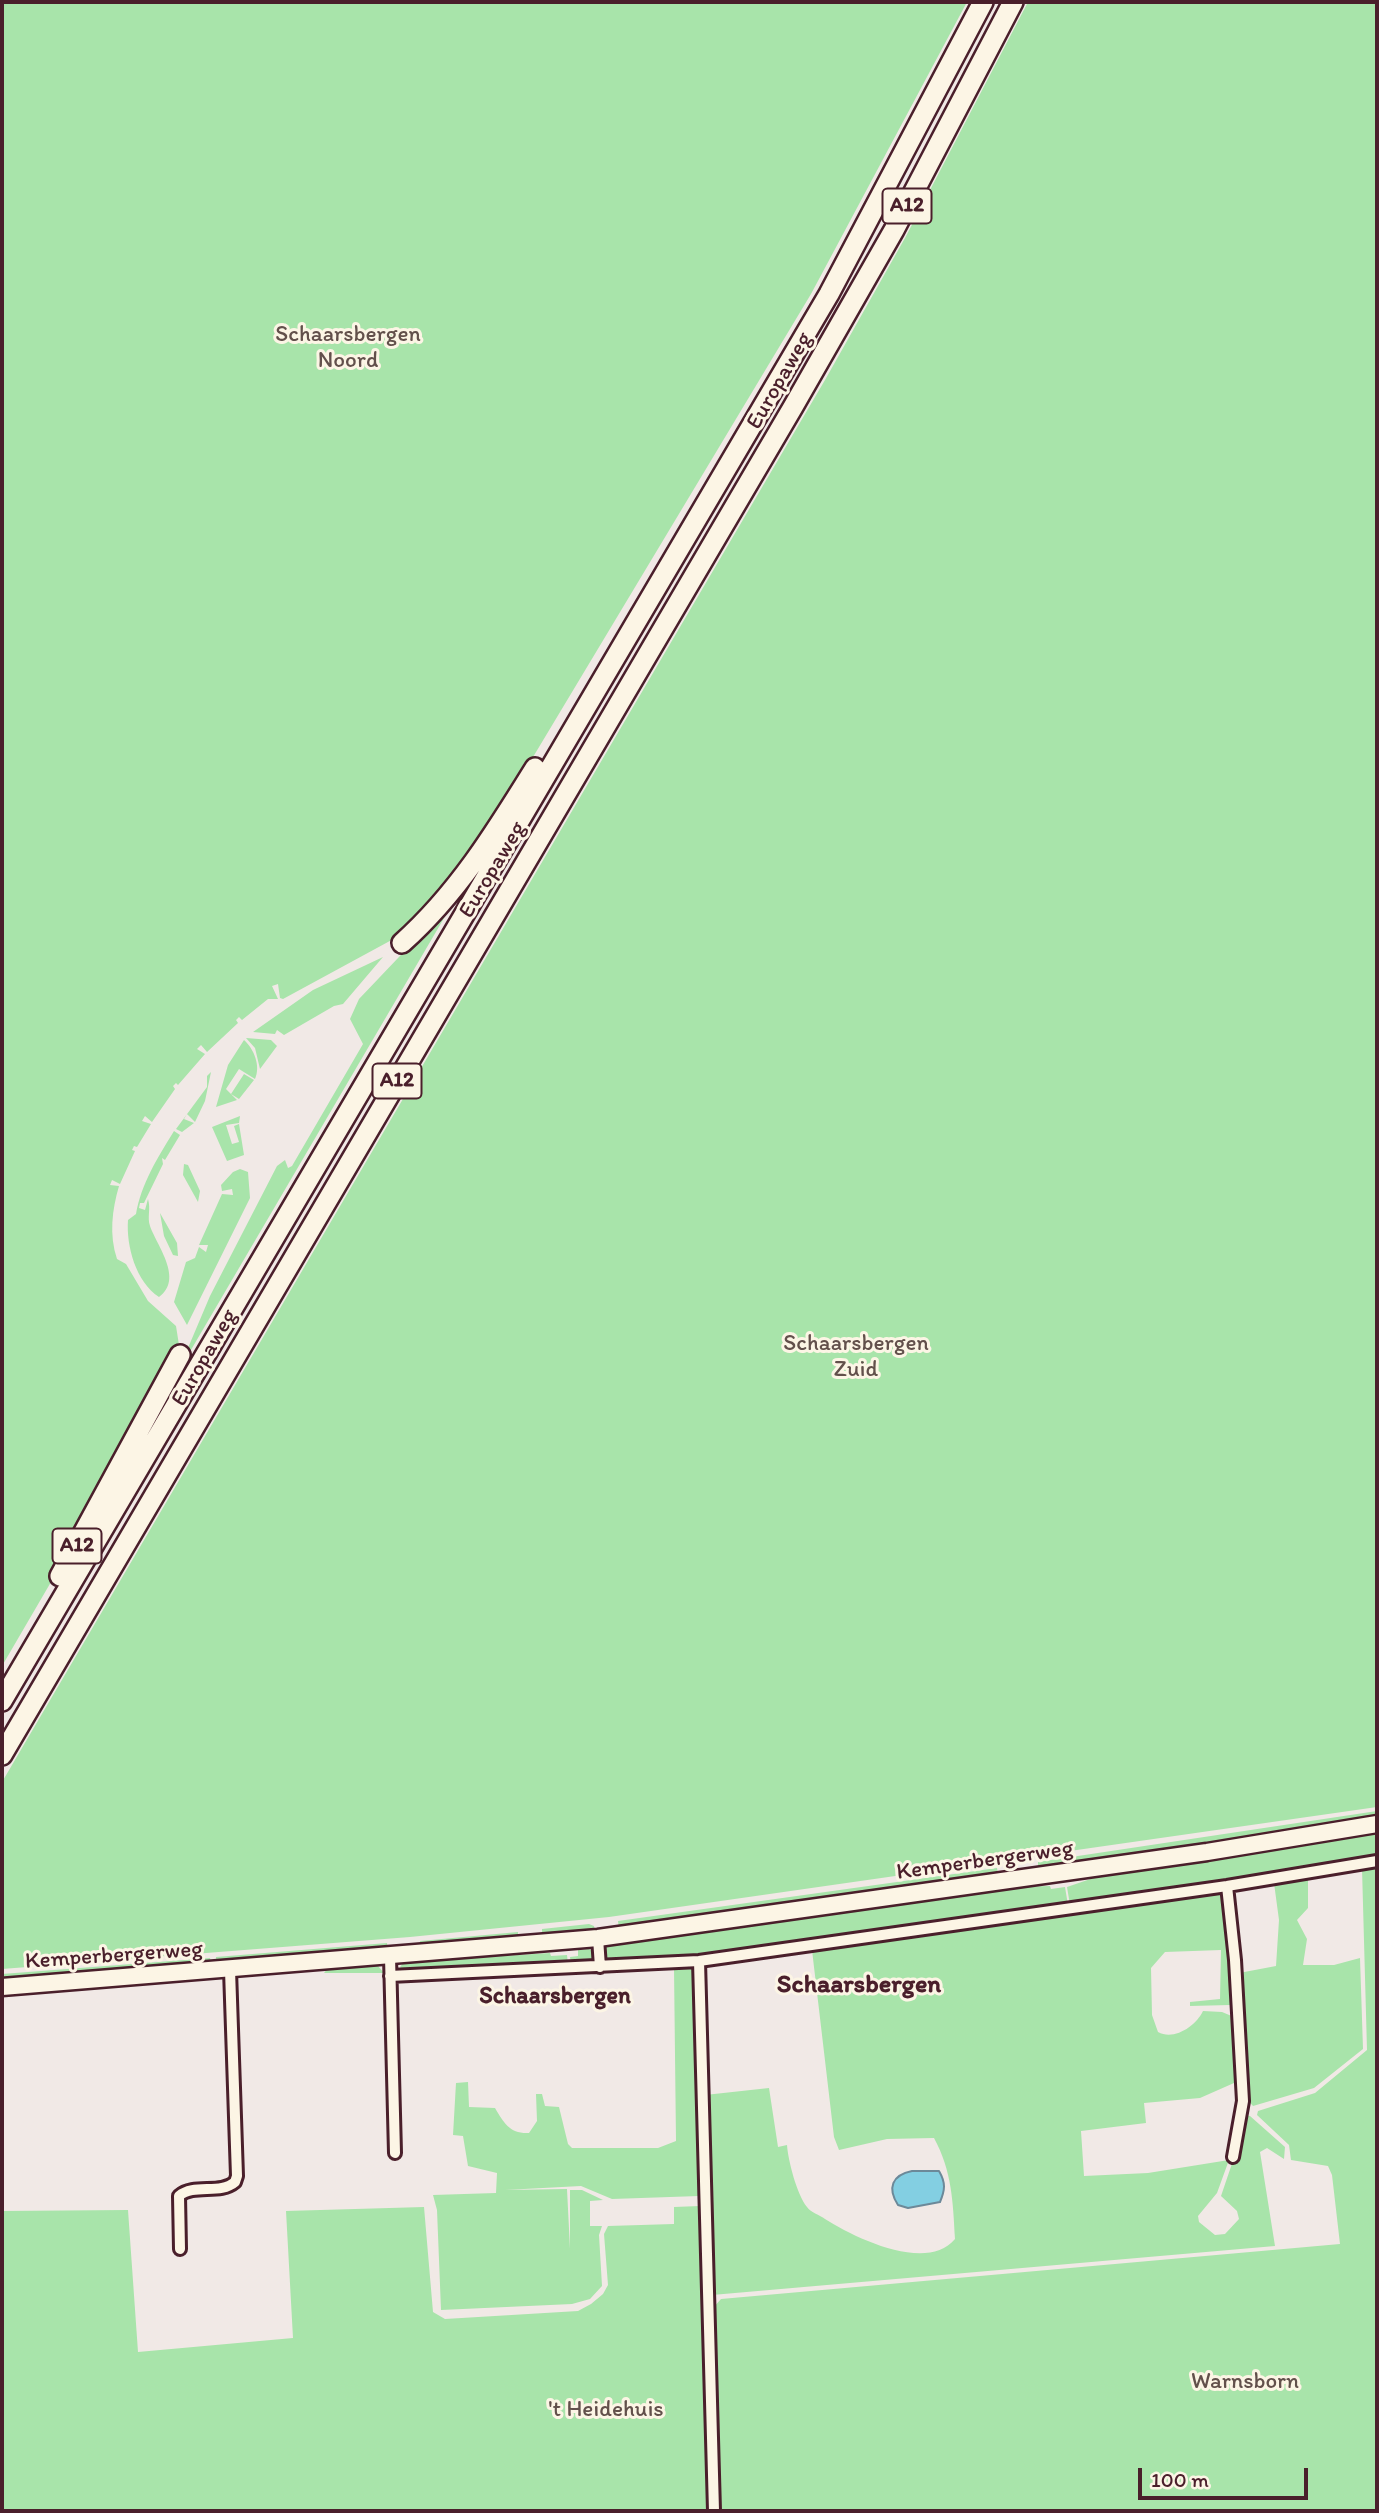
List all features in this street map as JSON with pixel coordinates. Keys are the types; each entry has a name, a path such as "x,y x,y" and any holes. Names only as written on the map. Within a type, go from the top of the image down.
{"highway":[{"name":"Europaweg","path":"2,1701 829,294 983,2"},
{"name":"Europaweg","path":"2,1755 793,407 894,230 1013,2"},
{"name":"A12","path":"402,943 449,896 488,843 589,681 653,593"},
{"name":"A12","path":"2,1689 27,1632 180,1355"}],"main road":[{"name":"Kemperbergerweg","path":"2,1987 598,1938 1149,1861 1377,1824"}],"street":[{"path":"390,1976 699,1961 1227,1886 1377,1861"},
{"path":"1227,1886 1234,1947 1243,2101 1233,2157"},
{"path":"598,1938 600,1967"},
{"path":"390,1957 395,2153"},
{"path":"699,1961 714,2511"},
{"name":"Kemperbergerweg","path":"180,2249 178,2196 187,2190 227,2187 235,2182 237,2176 230,1970"}],"green space":[{"name":"Schaarsbergen Noord","path":"2,2 967,2 811,294 476,852 399,936 283,999 280,998 278,984 272,986 278,999 268,999 242,1020 239,1017 236,1020 238,1023 207,1052 201,1045 197,1049 205,1054 178,1085 176,1083 173,1086 175,1089 152,1122 145,1116 142,1121 151,1124 137,1147 134,1146 132,1150 135,1151 120,1184 112,1180 110,1185 119,1186 113,1213 113,1241 117,1259 126,1264 148,1301 176,1326 179,1345 65,1558 2,1666"},
{"name":"Schaarsbergen Zuid","path":"1028,2 1377,2 1377,1807 609,1917 410,1937 2,1969 2,1782 825,380 905,238"},
{"path":"457,896 188,1355 185,1355 210,1296 277,1166 285,1160 288,1168 292,1166 363,1044 350,1019 359,999"},
{"path":"383,957 343,1004 334,1006 284,1035 277,1030 275,1034 253,1032 313,990"},
{"path":"246,1038 271,1040 277,1046 260,1069 255,1048"},
{"path":"244,1040 256,1058 255,1079 239,1069 226,1089 237,1100 216,1107 228,1065"},
{"path":"211,1072 205,1101 195,1122 187,1114 207,1087 207,1076"},
{"path":"244,1074 254,1080 239,1099 231,1094"},
{"path":"187,1115 184,1119 194,1123 182,1132 176,1129"},
{"path":"240,1116 239,1123 226,1125 232,1144 239,1142 234,1126 239,1124 244,1155 227,1161 212,1127"},
{"path":"174,1131 180,1135 165,1160 162,1158 163,1164 139,1208 145,1210 148,1199 150,1226 169,1272 166,1290 159,1297 144,1282 134,1263 128,1220 136,1214 146,1181"},
{"path":"184,1164 188,1165 200,1191 198,1202 183,1175"},
{"path":"240,1169 248,1172 250,1198 187,1325 174,1302 186,1262 195,1258 199,1247 206,1252 208,1245 199,1245 222,1194 233,1195 232,1189 222,1191 221,1185 233,1172"},
{"path":"160,1213 177,1243 178,1256 173,1255 164,1236"},
{"path":"1377,1811 1377,1818 1081,1865 1038,1866 1038,1862"},
{"path":"1377,1830 1377,1857 1070,1905 1067,1887 1108,1873"},
{"name":"Warnsborn","path":"1377,1865 1377,2511 718,2511 713,2308 721,2299 1340,2244 1332,2175 1328,2166 1291,2160 1289,2145 1257,2115 1258,2111 1315,2093 1367,2050 1362,1868"},
{"path":"997,1868 998,1874 619,1929 618,1921"},
{"path":"1308,1877 1308,1908 1297,1920 1307,1939 1303,1965 1334,1965 1360,1958 1363,2049 1314,2088 1253,2106 1246,2098 1239,1973 1276,1966 1279,1920 1274,1883"},
{"path":"1050,1886 1051,1889 1065,1887 1068,1905 699,1957 609,1962 605,1958 607,1945 1012,1887"},
{"path":"1218,1892 1227,1897 1234,2000 1230,2005 1190,2006 1190,2002 1220,1999 1221,1950 1165,1952 1151,1968 1152,2015 1158,2032 1171,2035 1190,2027 1203,2011 1222,2012 1234,2017 1237,2078 1234,2083 1200,2098 1144,2103 1146,2123 1081,2131 1084,2176 1148,2173 1229,2160 1217,2193 1198,2216 1199,2222 1215,2235 1225,2234 1239,2219 1237,2211 1221,2196 1240,2140 1245,2115 1250,2116 1285,2147 1284,2159 1267,2148 1260,2152 1275,2246 712,2295 705,2095 769,2088 778,2147 787,2145 803,2202 810,2210 838,2227 872,2243 909,2253 927,2253 943,2249 955,2239 948,2175 934,2138 887,2139 839,2150 834,2137 812,1950"},
{"path":"589,1924 594,1926 595,1932 542,1934 542,1929"},
{"path":"518,1932 518,1937 420,1950 420,1941"},
{"path":"387,1943 388,1952 216,1966 216,1957"},
{"path":"589,1949 594,1952 595,1958 588,1963 571,1964 570,1957 578,1956 578,1950"},
{"path":"550,1953 551,1956 567,1955 568,1964 403,1970 400,1967 404,1962"},
{"path":"210,1958 212,1966 2,1982 2,1974"},
{"path":"378,1966 384,1973 324,1973 328,1968"},
{"path":"693,1966 696,1971 703,2190 699,2196 612,2199 581,2186 505,2190 567,2189 570,2249 570,2190 582,2190 603,2200 590,2201 590,2226 602,2226 599,2235 602,2286 590,2299 572,2304 441,2310 437,2210 433,2195 496,2193 497,2173 468,2166 463,2136 453,2135 456,2083 468,2082 469,2107 495,2108 508,2126 522,2133 529,2133 537,2121 536,2094 542,2094 545,2106 559,2107 568,2144 572,2148 658,2148 676,2141 674,1968"},
{"name":"'t Heidehuis","path":"700,2206 703,2211 711,2511 2,2511 2,2211 128,2210 138,2352 293,2338 286,2211 424,2207 433,2312 445,2319 578,2311 603,2294 608,2285 604,2234 608,2226 674,2224 674,2207"}],"water":[{"path":"912,2171 939,2171 944,2186 940,2202 908,2208 898,2205 893,2193 893,2183 900,2176"}],"district":[{"name":"Schaarsbergen","path":"859,1985"},
{"name":"Schaarsbergen","path":"555,1997"}]}
